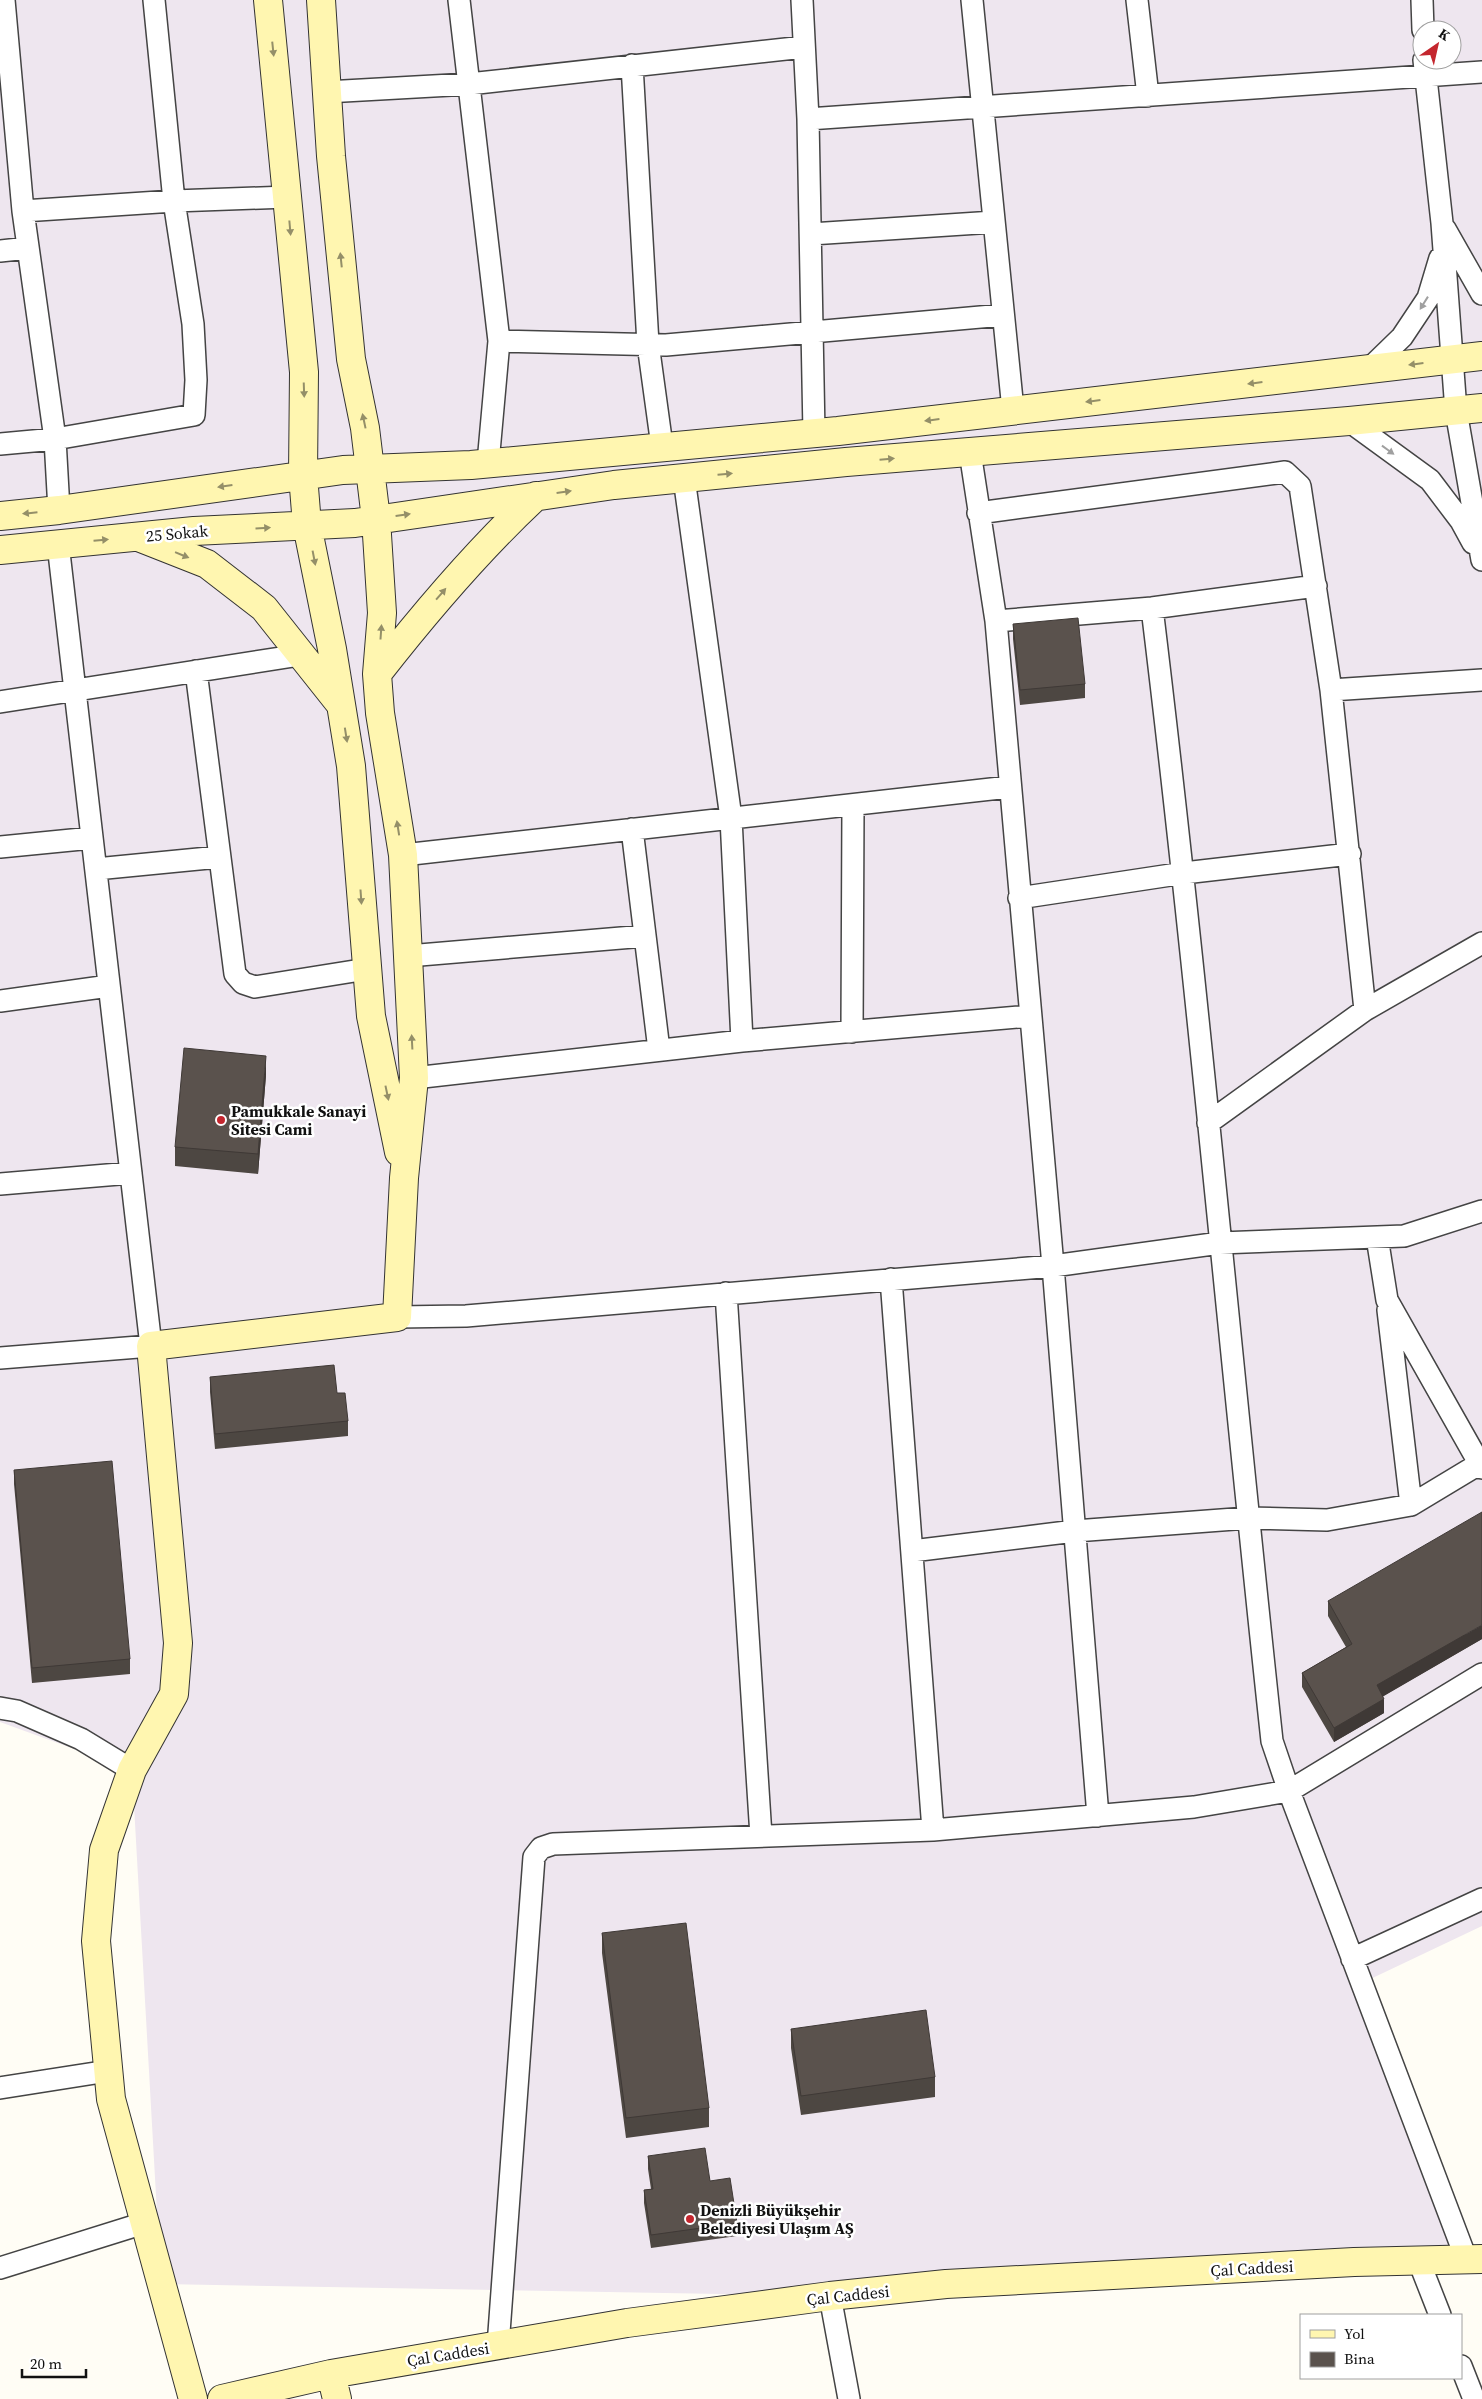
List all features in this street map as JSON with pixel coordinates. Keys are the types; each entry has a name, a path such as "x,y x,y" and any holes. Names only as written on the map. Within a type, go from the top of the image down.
{"street":[{"path":"4,0 4,61 55,439 59,510"},
{"path":"0,444 55,439 194,415 196,380 193,324 174,201 154,0"},
{"path":"268,0 304,372 303,476 307,525 351,766 371,1016 404,1178"},
{"path":"321,0 330,156 351,359 372,469 365,521 382,613 378,674 380,713 403,855 414,1078 404,1178 397,1317"},
{"path":"459,0 499,341 488,463"},
{"path":"802,0 808,119 814,433"},
{"path":"972,0 1013,410"},
{"path":"1136,0 1148,96"},
{"path":"1422,0 1423,20"},
{"path":"326,92 469,84 804,47"},
{"path":"632,65 648,344 662,446"},
{"path":"808,119 1148,96 1412,69"},
{"path":"1424,70 1442,223 1452,360 1469,410 1482,561"},
{"path":"1453,70 1482,72"},
{"path":"23,211 174,201 287,197"},
{"path":"811,234 994,222"},
{"path":"1442,223 1482,294"},
{"path":"1368,370 1402,337 1428,298 1440,256 1442,223"},
{"path":"0,250 28,248"},
{"path":"499,341 666,345 813,330 1003,315"},
{"path":"0,516 59,510 343,470 488,463 814,433 1482,356"},
{"name":"25 Sokak","path":"0,550 137,537 365,521 536,496 684,478 1469,410"},
{"path":"1349,421 1430,480 1461,521 1482,561"},
{"path":"970,452 978,514 996,621 1009,787 1054,1266 1098,1816"},
{"path":"978,514 1285,472 1300,486 1331,690 1350,854 1365,1010"},
{"path":"684,478 731,818 742,1041"},
{"path":"378,674 425,612 466,565 536,496"},
{"path":"137,537 207,564 264,608 341,706"},
{"path":"58,544 151,1346 178,1643 174,1694 132,1770 104,1850 96,1942 111,2099 193,2399"},
{"path":"996,621 1152,608 1316,586"},
{"path":"1152,608 1184,873 1220,1243 1272,1740 1289,1791 1352,1959 1475,2260"},
{"path":"0,702 300,655"},
{"path":"196,671 235,974 243,983 255,986 367,969"},
{"path":"1331,690 1482,680"},
{"path":"403,855 1009,787"},
{"path":"852,1032 853,806"},
{"path":"632,829 659,1050"},
{"path":"0,847 92,838"},
{"path":"1019,898 1184,873 1350,854"},
{"path":"96,869 220,857"},
{"path":"408,956 645,936"},
{"path":"1208,1123 1365,1010 1482,943"},
{"path":"0,1001 109,986"},
{"path":"414,1078 742,1041 1030,1016"},
{"path":"0,1184 131,1173"},
{"path":"0,1358 151,1346 397,1317 466,1316 1054,1266 1220,1243 1404,1236 1482,1211"},
{"path":"1377,1237 1387,1300 1411,1505"},
{"path":"891,1280 933,1830"},
{"path":"726,1293 761,1836"},
{"path":"912,1551 1075,1531 1248,1518 1327,1520 1411,1505 1481,1466 1387,1300"},
{"path":"498,2346 534,1857 542,1848 553,1844 933,1830 1194,1807 1289,1791 1482,1674"},
{"path":"0,1708 18,1711 81,1739 132,1770"},
{"path":"1352,1959 1482,1899"},
{"path":"0,2088 108,2071"},
{"path":"0,2268 144,2224"},
{"path":"1418,2259 1440,2314"},
{"name":"Çal Caddesi","path":"222,2399 334,2386 498,2346 627,2323 830,2296 956,2284 1418,2259 1475,2260"},
{"path":"830,2296 849,2399"},
{"path":"1462,2369 1474,2399"}],"shaded area":[{"path":"0,0 1482,0 1482,1926 1362,1983 1467,2261 830,2296 161,2284 132,1770 0,1722"}],"building":[{"path":"1078,618 1085,684 1020,690 1013,624"},
{"name":"Pamukkale Sanayi Sitesi Cami","path":"184,1048 266,1056 258,1154 175,1147"},
{"path":"334,1365 337,1393 345,1393 348,1421 215,1434 210,1377"},
{"path":"112,1461 130,1659 32,1668 14,1470"},
{"path":"1482,1512 1482,1625 1377,1685 1384,1699 1334,1728 1302,1673 1352,1644 1328,1601"},
{"path":"686,1923 709,2108 626,2118 602,1933"},
{"path":"926,2010 935,2077 801,2096 791,2029"},
{"path":"705,2148 710,2181 730,2178 737,2223 651,2235 644,2190 653,2189 648,2156"}],"place":[{"name":"Pamukkale Sanayi Sitesi Cami","path":"221,1120"},
{"name":"Denizli Büyükşehir Belediyesi Ulaşım AŞ","path":"690,2219"}]}
